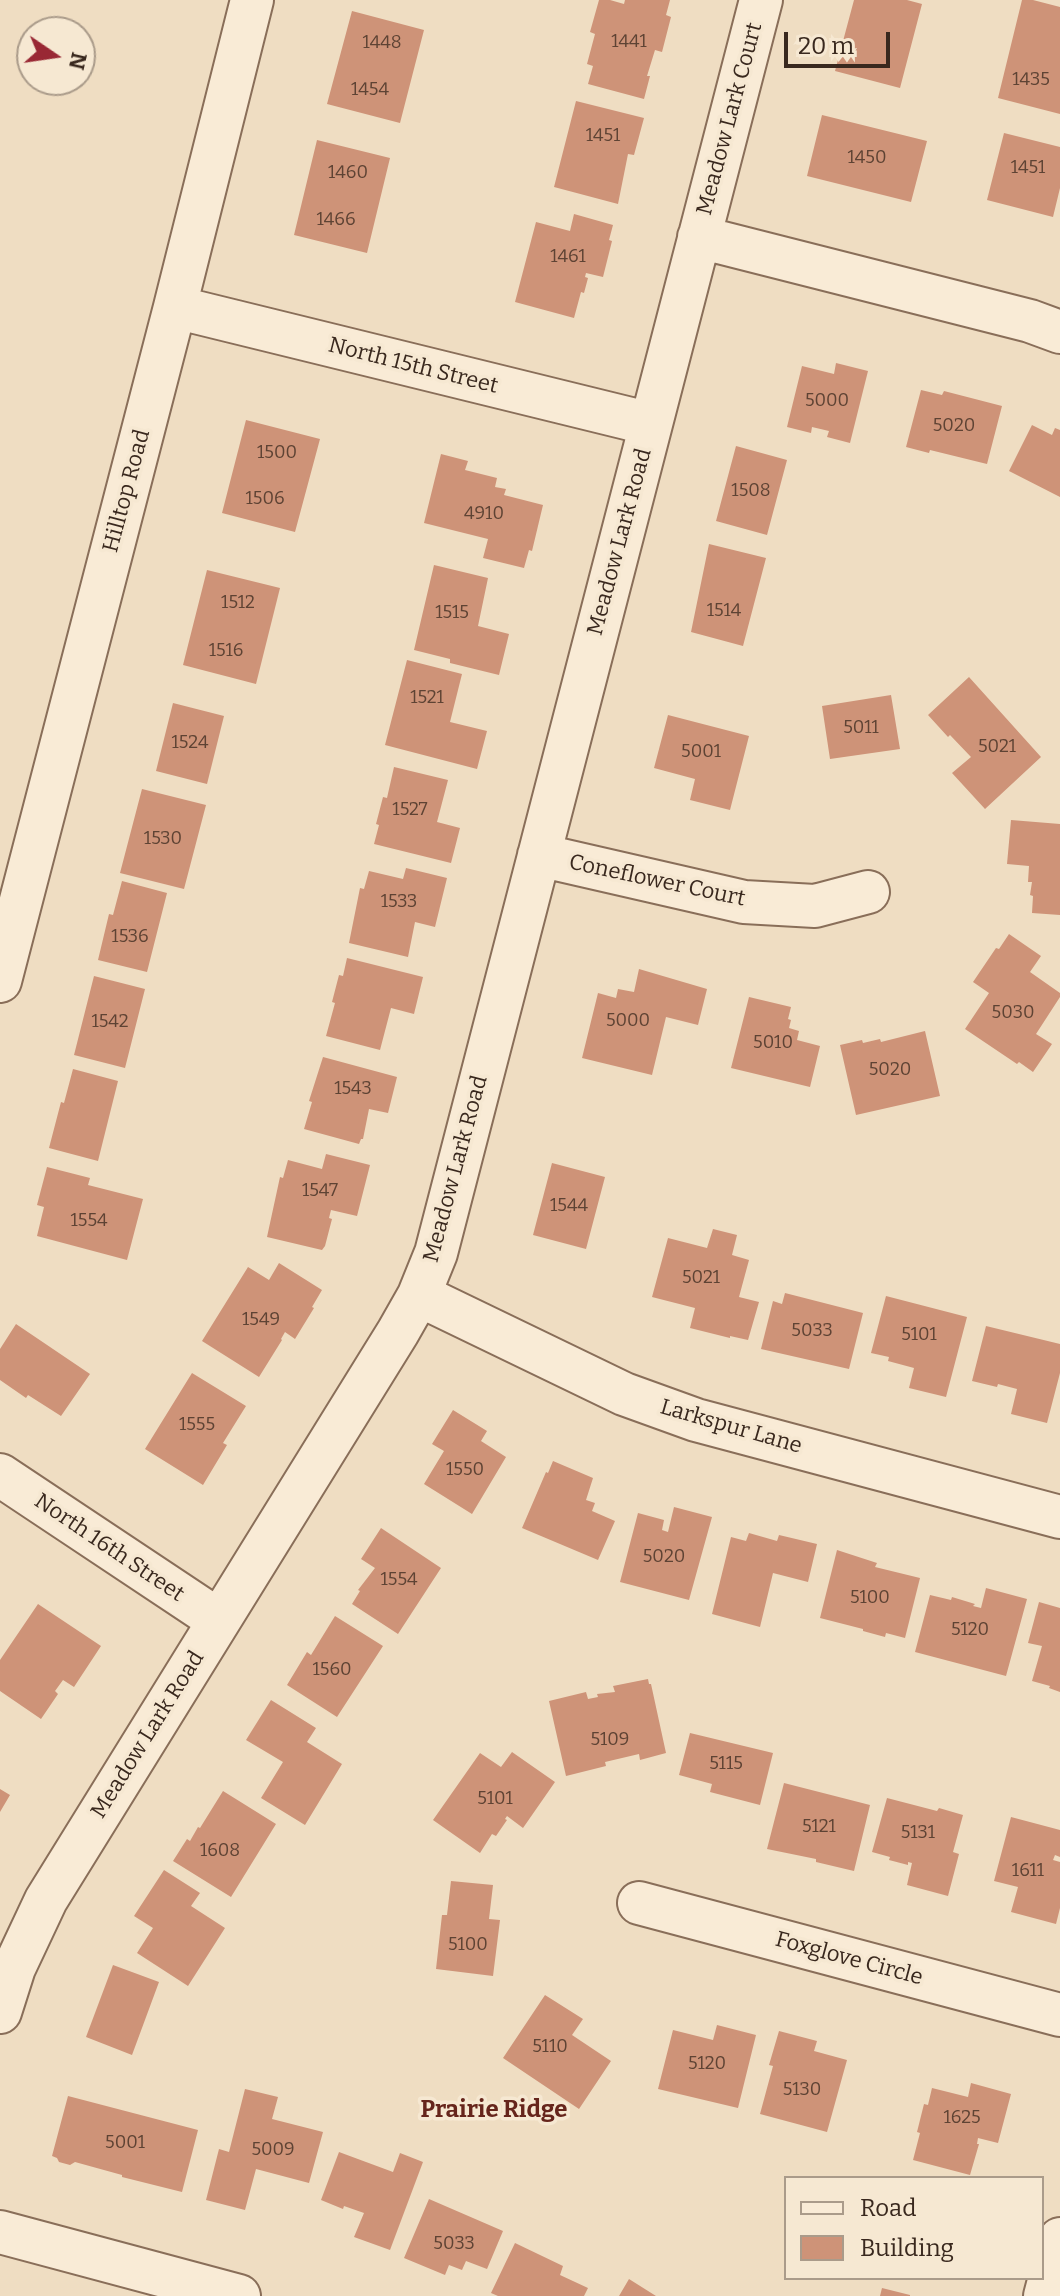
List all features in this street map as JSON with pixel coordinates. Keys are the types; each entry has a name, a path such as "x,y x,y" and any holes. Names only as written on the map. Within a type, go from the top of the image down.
{"street":[{"name":"Hilltop Road","path":"0,981 252,0"},
{"name":"Meadow Lark Court","path":"699,237 761,0"},
{"path":"699,237 1030,321 1060,332"},
{"name":"Meadow Lark Road","path":"0,2012 14,1968 46,1900 398,1332 419,1295 436,1253 699,237"},
{"name":"North 15th Street","path":"175,307 651,424"},
{"name":"Coneflower Court","path":"539,855 744,902 815,906 868,892"},
{"name":"Larkspur Lane","path":"419,1295 624,1394 696,1420 1060,1517"},
{"name":"North 16th Street","path":"0,1475 218,1620"},
{"name":"Foxglove Circle","path":"639,1903 1060,2015"},
{"path":"0,2232 239,2296"},
{"path":"1045,2296 1060,2239"}],"building":[{"path":"599,0 624,4 625,0 670,0 666,15 671,17 662,52 655,50 644,99 588,84 593,66 587,64 595,34 590,32"},
{"path":"854,0 907,0 922,4 900,88 835,71"},
{"path":"1022,0 1060,7 1060,114 998,98"},
{"path":"352,11 424,30 400,123 327,104"},
{"path":"576,101 644,118 634,155 628,154 618,204 554,187"},
{"path":"822,115 927,141 911,202 807,176"},
{"path":"1004,133 1060,147 1060,188 1053,217 987,200"},
{"path":"317,140 390,158 367,253 294,235"},
{"path":"574,214 613,225 603,277 586,273 585,277 588,278 584,293 581,292 574,318 515,302 536,222 570,231"},
{"path":"836,363 868,371 850,443 827,437 829,431 812,427 811,433 787,427 802,366 834,374"},
{"path":"921,390 942,395 944,391 1002,406 987,464 906,447"},
{"path":"246,420 320,439 295,532 222,513"},
{"path":"1032,425 1052,435 1055,428 1060,430 1060,497 1009,471"},
{"path":"736,446 787,460 767,535 716,521"},
{"path":"441,454 468,461 465,470 497,478 495,487 506,489 504,495 543,505 532,551 529,550 524,568 483,558 488,539 424,523"},
{"path":"709,544 766,558 743,646 691,632"},
{"path":"434,565 488,578 478,626 509,634 499,675 414,650"},
{"path":"207,570 280,588 256,684 183,665"},
{"path":"407,660 462,674 450,722 487,731 477,769 385,745"},
{"path":"969,677 1041,757 985,809 952,773 971,757 928,715"},
{"path":"891,695 900,749 830,759 822,706"},
{"path":"173,703 224,716 207,784 156,771"},
{"path":"668,715 749,736 730,810 690,800 695,779 654,768"},
{"path":"394,767 448,780 437,822 460,828 451,863 374,844 383,797 387,798"},
{"path":"142,789 206,805 184,889 120,873"},
{"path":"1011,820 1060,824 1060,915 1032,913 1029,866 1007,864"},
{"path":"406,868 447,878 435,927 415,922 408,957 349,943 360,888 364,889 369,871 403,879"},
{"path":"122,881 167,893 147,972 98,960 109,914 113,915"},
{"path":"1009,934 1041,956 1030,972 1060,993 1036,1034 1052,1044 1033,1072 965,1029 989,993 973,982"},
{"path":"347,958 423,977 414,1014 391,1008 380,1050 326,1036 339,975 343,976"},
{"path":"639,969 707,989 698,1025 666,1017 652,1075 582,1058 598,993 616,998 618,989 634,992"},
{"path":"94,976 145,989 125,1068 74,1055"},
{"path":"749,997 791,1007 789,1028 799,1031 797,1040 820,1046 810,1087 731,1068"},
{"path":"925,1031 940,1096 856,1115 840,1045 862,1040 863,1043 880,1039 881,1042"},
{"path":"323,1057 397,1077 388,1113 369,1109 363,1139 359,1144 304,1129"},
{"path":"73,1069 118,1081 98,1161 49,1148"},
{"path":"326,1154 370,1165 357,1216 331,1210 329,1218 332,1219 322,1250 267,1237 280,1177 283,1178 288,1160 322,1169"},
{"path":"552,1163 605,1177 586,1249 533,1235"},
{"path":"47,1167 90,1178 88,1185 143,1199 127,1260 37,1236 44,1207 37,1205"},
{"path":"713,1229 737,1235 732,1255 749,1260 739,1297 759,1302 748,1340 690,1328 695,1308 652,1297 668,1238 707,1248"},
{"path":"279,1263 322,1290 295,1339 285,1332 259,1377 202,1341 248,1267 269,1280"},
{"path":"785,1293 863,1313 849,1369 761,1349 773,1301 782,1304"},
{"path":"886,1296 967,1317 946,1397 909,1388 914,1368 871,1353"},
{"path":"16,1324 90,1374 61,1416 0,1380 0,1349"},
{"path":"986,1326 1060,1344 1060,1373 1047,1423 1011,1414 1017,1389 972,1381"},
{"path":"192,1373 246,1406 223,1443 227,1445 203,1485 145,1449"},
{"path":"453,1410 487,1431 481,1441 506,1457 472,1514 424,1484 444,1451 432,1444"},
{"path":"553,1461 593,1478 586,1500 595,1503 592,1511 615,1521 598,1560 522,1528"},
{"path":"674,1507 712,1517 689,1600 620,1582 638,1513 664,1520 662,1530 668,1532"},
{"path":"381,1528 441,1568 398,1634 352,1604 358,1590 375,1568 361,1559"},
{"path":"749,1533 777,1541 779,1535 817,1544 808,1582 773,1573 760,1627 712,1614 731,1537 746,1541"},
{"path":"837,1550 877,1563 875,1567 920,1578 905,1638 886,1633 885,1637 820,1618"},
{"path":"986,1588 1027,1599 1006,1676 915,1652 930,1595 951,1600 952,1597 981,1608"},
{"path":"1039,1602 1060,1608 1060,1692 1032,1681 1042,1646 1028,1643"},
{"path":"38,1604 101,1646 74,1687 63,1680 55,1691 58,1694 41,1719 0,1691 0,1660"},
{"path":"335,1616 383,1646 337,1717 287,1685 307,1652 311,1655"},
{"path":"648,1679 666,1753 640,1760 639,1754 566,1776 549,1701 586,1692 588,1699 598,1697 597,1694 615,1692 613,1686"},
{"path":"271,1700 316,1728 307,1742 342,1764 305,1825 261,1798 283,1762 246,1740"},
{"path":"690,1733 773,1753 760,1805 710,1792 712,1784 679,1775"},
{"path":"512,1752 555,1782 523,1828 507,1816 496,1836 492,1834 480,1853 433,1820 480,1753 501,1767"},
{"path":"784,1783 870,1805 854,1871 767,1849"},
{"path":"0,1789 10,1795 0,1812"},
{"path":"223,1791 276,1824 231,1897 173,1861 187,1839 190,1841 200,1828"},
{"path":"887,1798 963,1815 953,1852 959,1854 948,1896 907,1885 912,1863 908,1862 908,1865 889,1860 890,1857 872,1852"},
{"path":"1011,1817 1060,1830 1060,1857 1055,1855 1053,1860 1060,1862 1060,1908 1056,1924 1011,1912 1018,1887 994,1881"},
{"path":"164,1870 200,1893 191,1906 225,1928 188,1986 137,1953 153,1928 134,1916"},
{"path":"451,1881 493,1885 489,1919 500,1920 493,1976 436,1969 442,1915 447,1915"},
{"path":"113,1965 159,1982 132,2055 86,2037"},
{"path":"545,1995 583,2019 572,2035 611,2061 579,2109 503,2058"},
{"path":"717,2025 756,2035 738,2108 658,2089 673,2030 713,2040"},
{"path":"779,2031 817,2041 814,2051 847,2060 827,2132 760,2114"},
{"path":"971,2083 1011,2094 998,2143 978,2138 970,2175 913,2160 924,2104 928,2105 932,2088 968,2097"},
{"path":"245,2089 278,2097 272,2119 323,2132 309,2183 256,2169 245,2210 206,2200 219,2149 229,2152"},
{"path":"68,2096 198,2130 182,2192 75,2162 70,2165 59,2162 52,2156"},
{"path":"339,2152 393,2172 400,2153 423,2162 390,2250 354,2237 364,2213 321,2200"},
{"path":"429,2199 503,2231 487,2269 466,2261 462,2270 449,2265 445,2275 404,2258"},
{"path":"515,2243 563,2266 560,2275 588,2288 584,2296 498,2296 491,2293"},
{"path":"629,2279 656,2296 619,2296"},
{"path":"882,2288 910,2295 910,2296 880,2296"}],"district":[{"name":"Prairie Ridge","path":"494,2110"}]}
